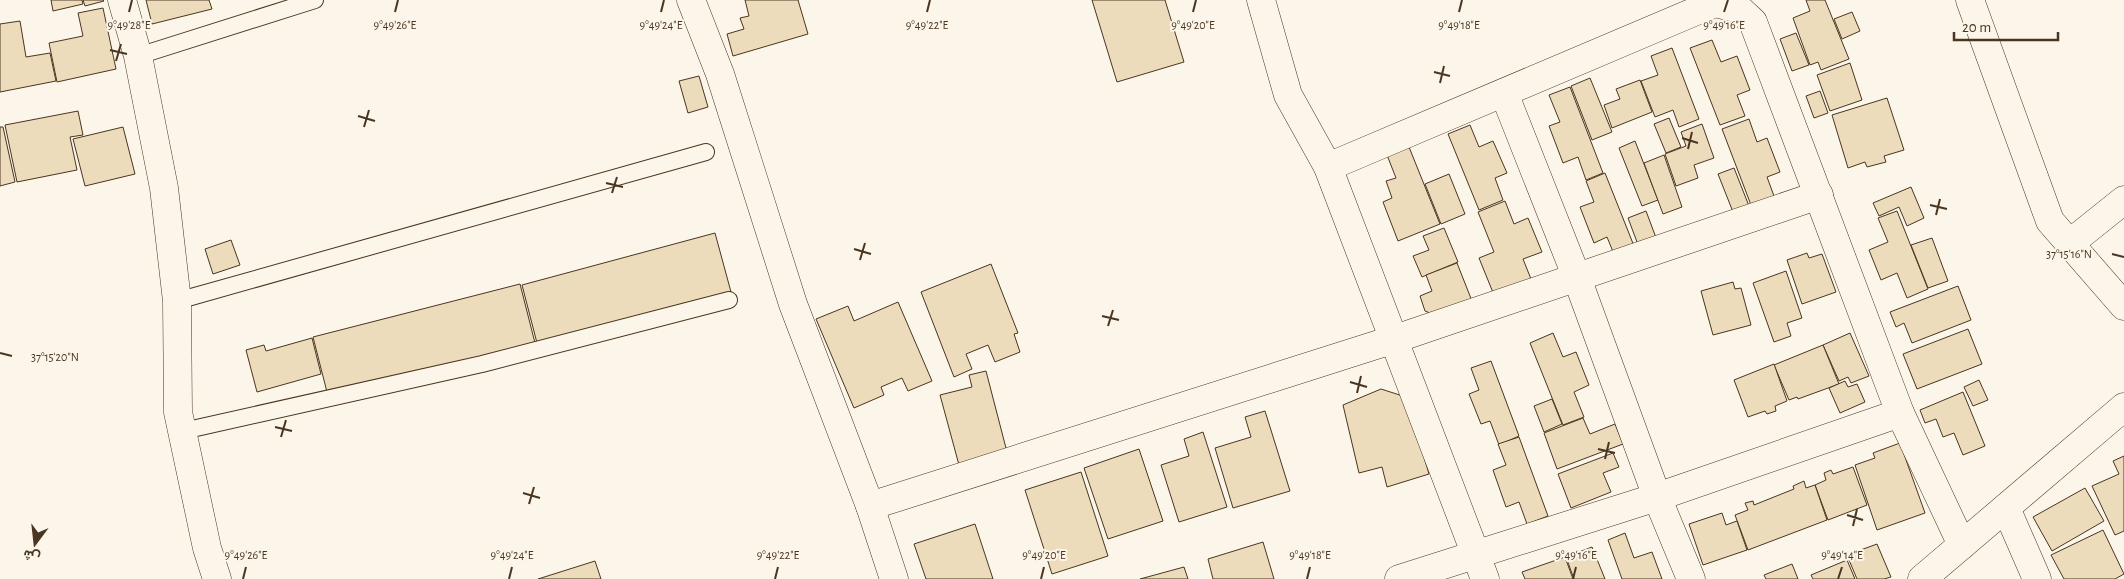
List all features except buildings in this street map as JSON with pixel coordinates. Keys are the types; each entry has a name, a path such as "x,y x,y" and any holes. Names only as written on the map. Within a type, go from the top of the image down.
{"street":[{"path":"122,0 138,56 164,188 177,301 178,412 208,548 218,579"},
{"path":"691,0 720,74 792,304 870,506 894,579"},
{"path":"1261,0 1288,96 1328,167 1395,339 1480,567"},
{"path":"1970,0 2050,221 2124,306"},
{"path":"1328,167 1715,3 1739,9 1753,22 1820,195 1900,413 1962,545"},
{"path":"1504,93 1577,278 1657,497 1691,579"},
{"path":"870,506 1395,339 1820,195"},
{"path":"2069,244 2124,200"},
{"path":"1922,579 2124,407"},
{"path":"1399,579 1480,567 1657,497 1900,413"},
{"path":"2006,508 2037,579"}],"lane":[{"path":"138,56 315,0"},
{"path":"177,301 706,152"},
{"path":"183,432 482,364 728,300"}]}
